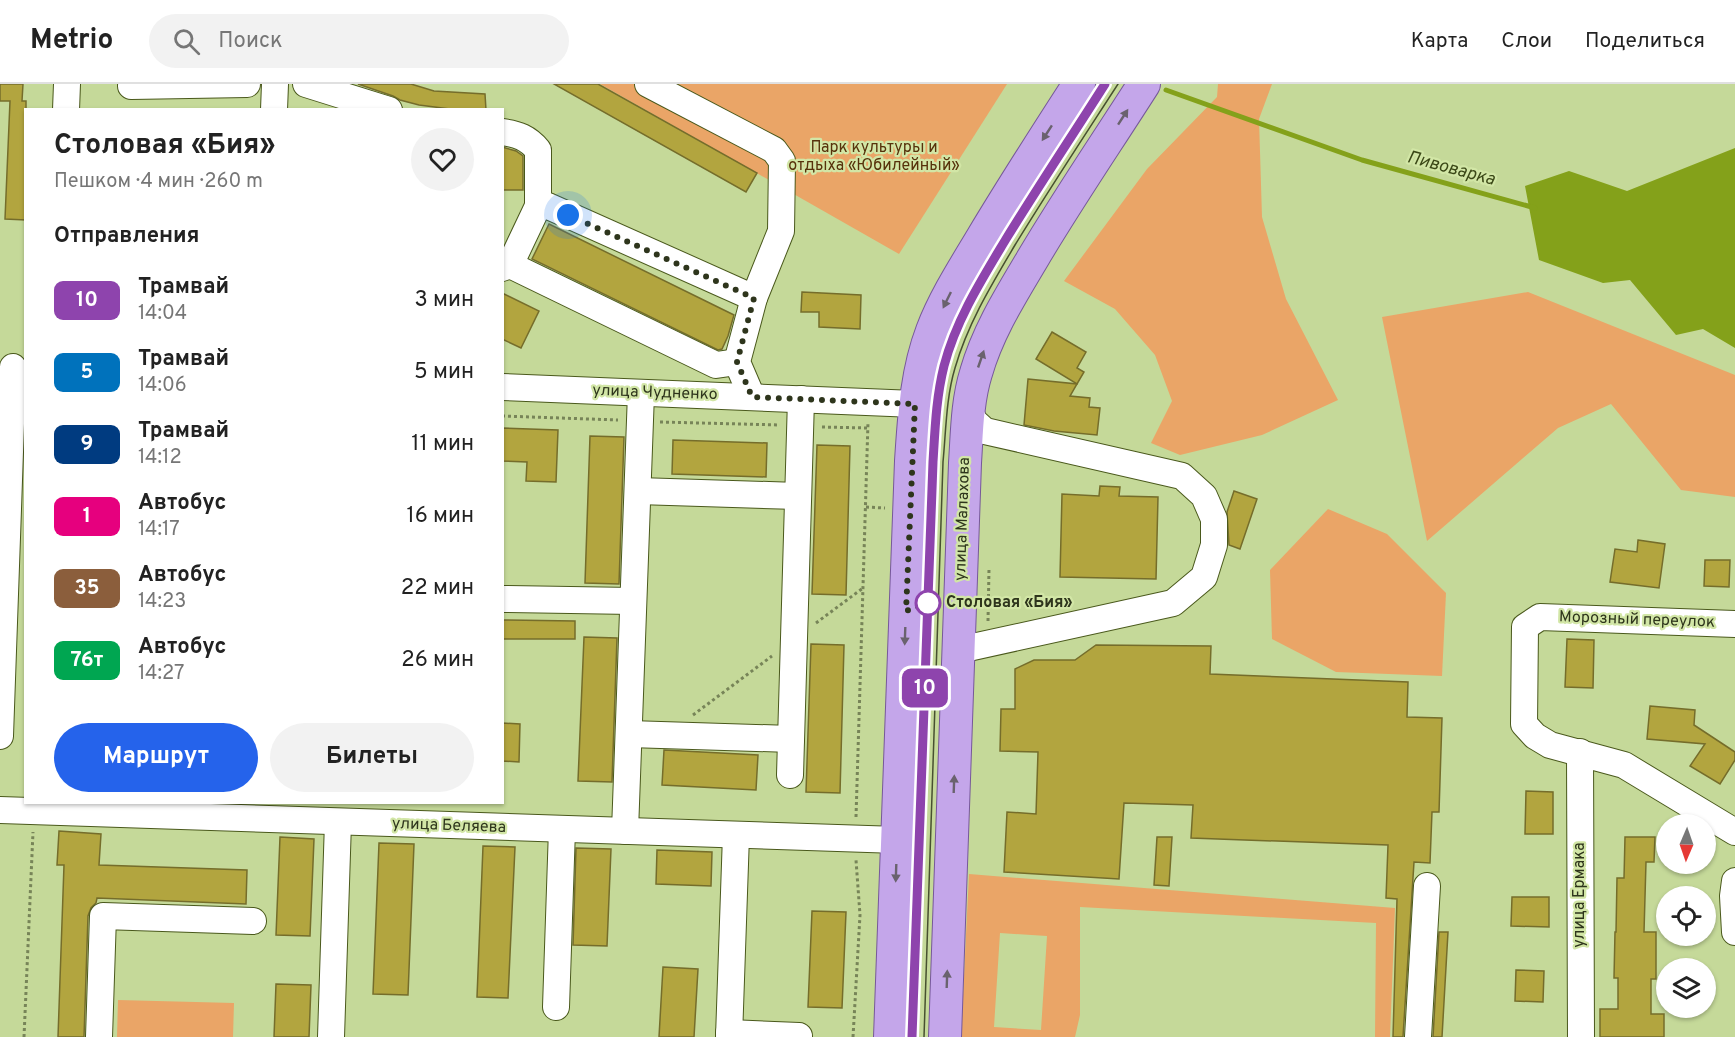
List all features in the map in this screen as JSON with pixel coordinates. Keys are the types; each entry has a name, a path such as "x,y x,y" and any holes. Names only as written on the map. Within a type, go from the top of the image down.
{"main road":[{"path":"890,1037 911,461 915,404 923,362 932,331 950,293 1006,197 1079,84"},
{"name":"улица Малахова","path":"945,1037 969,409 976,374 999,318 1053,225 1144,84"}],"street":[{"path":"66,108 67,84"},
{"path":"131,86 248,84"},
{"path":"274,108 275,84"},
{"path":"306,84 383,108"},
{"path":"648,84 774,150 782,161 781,231 754,298 737,362 752,397"},
{"path":"504,132 529,140 538,150 538,206 506,266 716,365 737,362"},
{"path":"538,206 548,206 754,298"},
{"path":"0,736 3,582 13,367"},
{"name":"улица Чудненко","path":"504,387 915,404"},
{"path":"625,831 641,393"},
{"path":"790,775 801,399"},
{"path":"958,650 1173,603 1204,577 1214,545 1214,519 1204,496 1182,476 985,431 974,421 969,409"},
{"path":"638,491 798,496"},
{"path":"504,599 633,601"},
{"name":"Морозный переулок","path":"1580,752 1550,746 1535,736 1524,724 1526,627 1540,617 1735,624"},
{"path":"629,735 791,739"},
{"path":"1580,752 1624,765 1735,832"},
{"name":"улица Ермака","path":"1580,752 1581,1037"},
{"name":"улица Беляева","path":"0,810 338,822 369,813 562,829 897,840"},
{"path":"331,1037 338,822"},
{"path":"556,1007 562,829"},
{"path":"736,835 729,1035 799,1036"},
{"path":"1735,881 1733,896 1735,932"},
{"path":"1418,1037 1426,886"},
{"path":"99,1037 104,916 253,921"}],"path":[{"path":"853,1037 860,915 855,839 869,402"},
{"path":"504,416 868,428"},
{"path":"866,507 889,508"},
{"path":"665,735 863,588"},
{"path":"24,1037 34,812"}],"green space":[{"name":"Парк культуры и отдыха «Юбилейный»","path":"600,84 1007,84 899,254"},
{"path":"1218,84 1272,84 1259,119 1262,217 1286,299 1338,400 1262,435 1180,455 1151,443 1172,401 1155,355 1115,309 1064,281 1147,169 1217,97"},
{"path":"1528,292 1735,375 1735,497 1681,490 1611,404 1558,428 1427,541 1382,317"},
{"path":"1328,509 1387,534 1446,593 1442,676 1336,672 1272,639 1270,570"},
{"path":"969,874 1395,908 1390,1037 1375,1037 1376,923 1080,907 1080,1015 1075,1037 961,1037","holes":["1000,933 1047,936 1041,1030 994,1027"]},
{"path":"118,1000 234,1003 233,1037 117,1037"}],"shaded area":[{"path":"1735,148 1735,348 1703,329 1676,335 1630,280 1603,283 1539,260 1525,186 1569,171 1627,191"}],"building":[{"path":"0,84 23,84 22,101 26,101 26,108 24,108 24,220 5,219 10,101 0,101"},
{"path":"358,84 411,84 434,91 485,94 486,108 442,108 419,105"},
{"path":"554,84 598,84 757,173 746,192"},
{"path":"504,148 523,156 523,190 504,190"},
{"path":"549,224 734,315 722,349 718,350 532,259"},
{"path":"802,292 861,295 860,329 819,327 819,312 801,312"},
{"path":"504,294 539,311 521,348 504,340"},
{"path":"1052,332 1086,352 1077,368 1084,372 1077,384 1036,359"},
{"path":"1028,379 1077,384 1070,396 1090,398 1089,407 1100,408 1097,435 1054,431 1024,425"},
{"path":"504,428 558,430 556,482 526,481 527,462 504,461"},
{"path":"590,436 624,437 619,584 585,583"},
{"path":"673,440 767,443 766,477 672,474"},
{"path":"817,445 850,446 846,595 812,594"},
{"path":"1100,486 1120,487 1119,496 1158,497 1156,579 1060,577 1062,494 1099,496"},
{"path":"1234,491 1257,499 1240,549 1229,545 1227,512"},
{"path":"1638,540 1665,544 1659,588 1610,582 1615,549 1637,552"},
{"path":"1705,560 1730,560 1729,587 1704,586"},
{"path":"504,620 575,621 575,639 504,639"},
{"path":"584,637 617,638 612,782 578,781"},
{"path":"1567,639 1594,640 1593,688 1565,687"},
{"path":"811,644 844,645 840,793 806,792"},
{"path":"1096,645 1211,646 1210,674 1408,682 1407,717 1442,718 1439,812 1432,812 1430,863 1414,862 1403,1037 1393,1037 1397,899 1386,898 1388,845 1191,838 1193,805 1124,803 1119,879 1004,872 1007,812 1036,814 1038,752 1000,751 1001,709 1015,709 1015,669 1034,660 1075,660"},
{"path":"1650,706 1695,710 1694,725 1735,752 1735,760 1720,784 1690,766 1705,744 1647,739"},
{"path":"504,723 520,724 519,762 504,761"},
{"path":"664,750 758,755 756,790 662,785"},
{"path":"1526,791 1553,792 1553,834 1525,834"},
{"path":"59,831 101,834 99,865 247,870 246,904 97,898 88,916 84,1037 58,1037 64,865 57,865"},
{"path":"280,837 314,839 310,936 276,935"},
{"path":"1157,837 1172,837 1169,886 1154,885"},
{"path":"1625,837 1655,837 1654,862 1646,862 1644,932 1656,932 1656,979 1651,979 1651,1014 1656,1014 1656,1018 1664,1018 1664,1037 1600,1037 1600,1009 1618,1009 1618,978 1614,978 1617,878 1624,878"},
{"path":"379,843 414,844 408,995 373,994"},
{"path":"483,846 515,847 508,998 477,997"},
{"path":"576,848 611,849 607,946 573,945"},
{"path":"657,850 712,852 711,886 656,884"},
{"path":"1512,897 1549,897 1549,927 1511,926"},
{"path":"812,911 846,912 842,1008 808,1007"},
{"path":"1439,932 1448,932 1442,1037 1433,1037"},
{"path":"663,967 698,969 694,1037 659,1037"},
{"path":"1516,970 1544,971 1543,1002 1515,1001"},
{"path":"276,984 311,985 309,1037 274,1037"}],"waterway":[{"name":"Пивоварка","path":"1166,90 1362,160 1535,208"}],"tram line":[{"path":"912,1037 933,462 941,378 955,334 978,287 1105,84"},
{"name":"10","path":"912,1037 933,462 936,406 944,366 969,303 991,264 1105,84"},
{"path":"924,1037 943,462 952,379 960,351 989,289 1027,225 1118,84"}],"place":[{"name":"Столовая «Бия»","path":"928,603"}],"route":[{"path":"568,215 754,298 737,362 752,397 915,404 906,611 928,603"}]}
